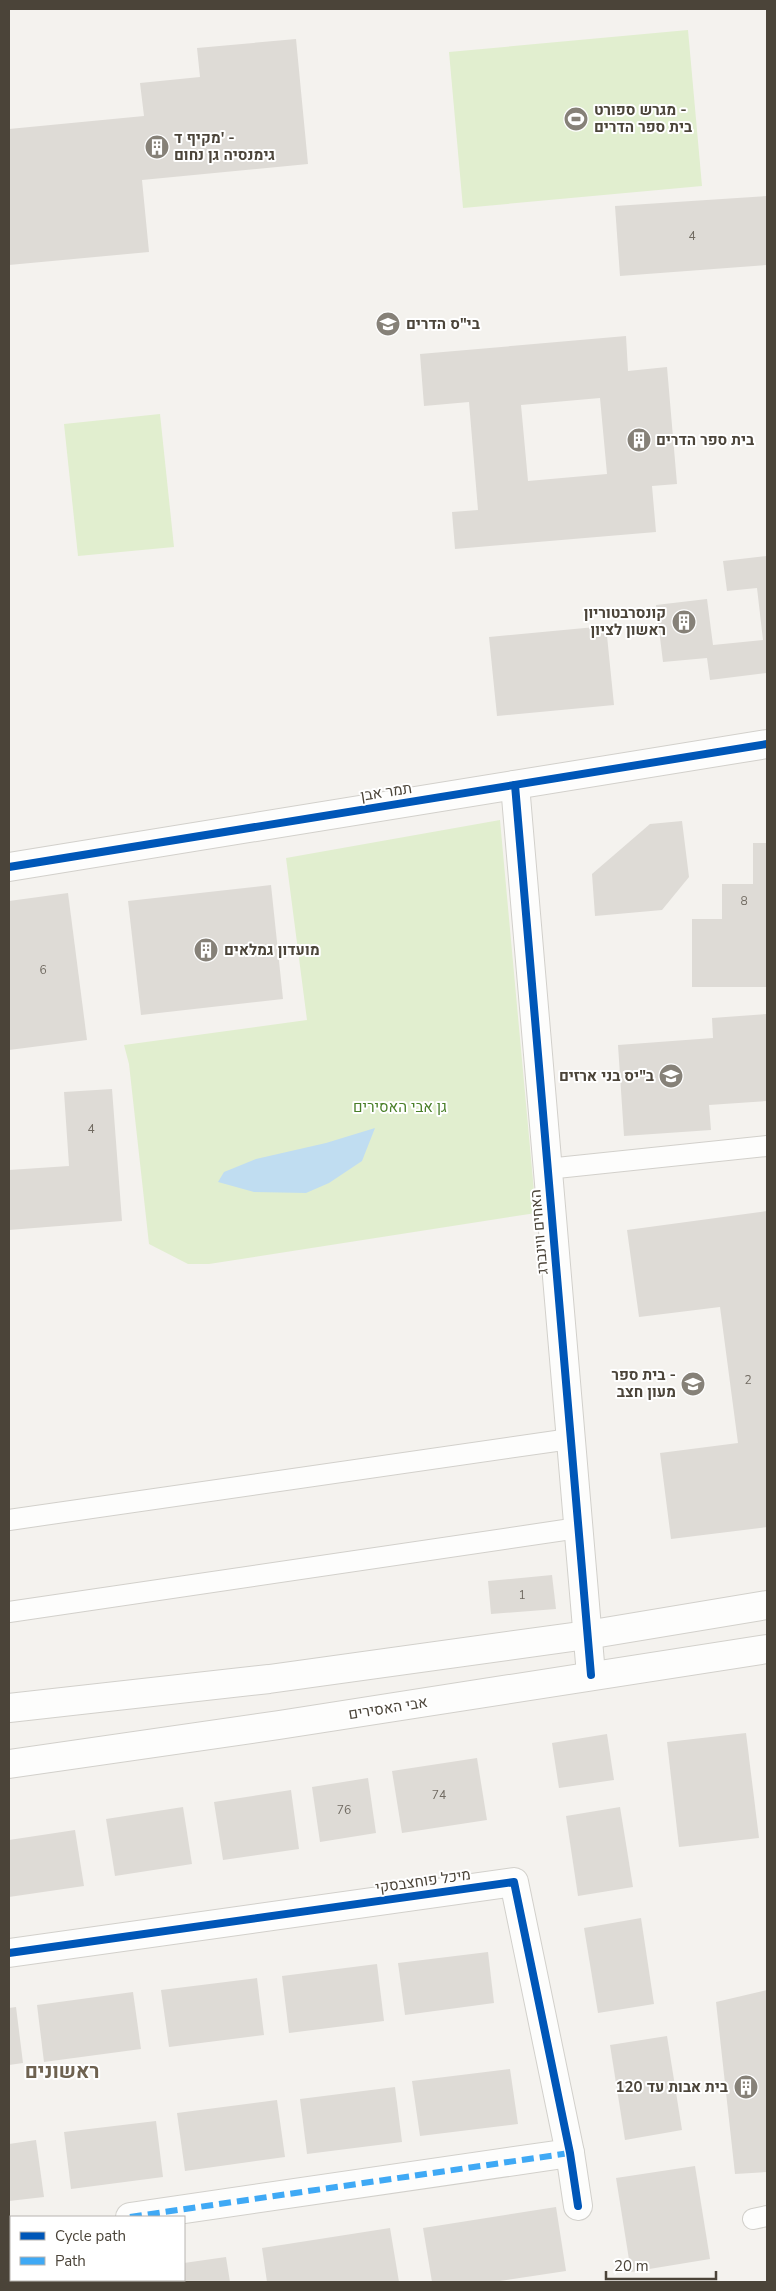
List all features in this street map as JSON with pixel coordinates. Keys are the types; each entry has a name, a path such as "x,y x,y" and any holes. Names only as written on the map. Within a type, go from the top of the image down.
{"street":[{"name":"תמר אבן","path":"9,867 767,744"},
{"name":"האחים ווינברג","path":"515,785 591,1676"},
{"path":"9,1708 269,1680 587,1635 767,1605"},
{"name":"אבי האסירים","path":"9,1764 279,1725 767,1649"},
{"name":"מיכל פוחצבסקי","path":"9,1953 514,1882 570,2153 578,2206"},
{"path":"137,2216 570,2153"}],"lane":[{"path":"547,1169 767,1146"},
{"path":"9,1520 570,1439"},
{"path":"9,1612 578,1528"}],"green space":[{"name":"מגרש ספורט - בית ספר הדרים","path":"688,30 702,186 463,208 449,52"},
{"path":"160,414 174,547 78,556 64,424"},
{"name":"גן אבי האסירים","path":"500,820 536,1213 209,1264 188,1264 149,1244 129,1064 124,1045 307,1020 286,858"}],"water":[{"path":"375,1128 362,1161 329,1183 306,1193 254,1192 218,1182 224,1172 256,1159 326,1143"}],"building":[{"name":"מקיף ד' - גימנסיה גן נחום","path":"296,39 308,164 142,180 149,252 9,265 9,129 144,116 140,83 200,77 197,48"},
{"path":"767,196 767,265 620,276 615,206"},
{"name":"בית ספר הדרים","path":"626,336 628,371 667,367 677,484 652,486 656,532 455,549 452,512 478,510 469,402 424,406 420,354","holes":["600,398 607,474 528,481 521,405"]},
{"name":"קונסרבטוריון ראשון לציון","path":"767,556 767,673 710,680 707,658 663,662 656,605 707,599 713,645 763,640 757,588 727,591 723,561"},
{"path":"606,626 614,705 497,716 489,637"},
{"path":"682,821 689,877 662,910 595,916 592,874 650,824"},
{"path":"753,843 767,843 767,987 692,987 692,919 722,919 722,884 753,884"},
{"name":"מועדון גמלאים","path":"271,885 283,999 141,1015 128,901"},
{"path":"68,893 87,1040 9,1050 9,901"},
{"path":"767,1014 767,1101 709,1105 711,1130 624,1136 618,1045 713,1038 712,1018"},
{"path":"112,1089 122,1221 9,1230 9,1170 69,1166 64,1092"},
{"path":"767,1211 767,1527 671,1539 660,1453 738,1443 720,1307 639,1317 627,1230"},
{"path":"552,1575 556,1609 491,1614 488,1581"},
{"path":"746,1733 759,1838 679,1847 667,1742"},
{"path":"607,1734 614,1780 559,1788 552,1743"},
{"path":"477,1758 487,1820 402,1833 392,1771"},
{"path":"368,1778 376,1833 320,1842 312,1787"},
{"path":"291,1790 299,1849 223,1860 214,1802"},
{"path":"183,1807 192,1864 115,1876 106,1819"},
{"path":"620,1807 633,1887 578,1896 566,1816"},
{"path":"75,1830 84,1886 9,1897 9,1840"},
{"path":"641,1918 654,2004 598,2013 584,1928"},
{"path":"488,1952 494,2003 405,2015 398,1963"},
{"path":"377,1964 384,2021 289,2033 282,1976"},
{"path":"257,1978 264,2035 169,2047 161,1990"},
{"name":"בית אבות עד 120","path":"767,1990 767,2172 735,2174 716,2002"},
{"path":"133,1992 141,2049 44,2062 37,2005"},
{"path":"16,2007 23,2063 9,2065 9,2008"},
{"path":"667,2036 682,2130 625,2140 610,2045"},
{"path":"510,2069 518,2124 420,2136 412,2081"},
{"path":"395,2087 402,2142 307,2154 300,2099"},
{"path":"277,2100 285,2157 185,2171 177,2113"},
{"path":"156,2121 163,2177 71,2189 64,2132"},
{"path":"36,2140 44,2197 9,2201 9,2144"},
{"path":"695,2166 710,2259 631,2272 616,2178"},
{"path":"556,2207 566,2271 493,2282 432,2282 423,2228"},
{"path":"390,2228 399,2282 267,2282 262,2248"},
{"path":"226,2257 230,2282 98,2282 185,2281 185,2263"},
{"path":"54,2281 54,2282 23,2282"}],"marked path":[{"path":"137,2216 570,2153"}],"cycle path":[{"path":"9,867 767,744"},
{"path":"515,785 591,1675"},
{"path":"9,1953 514,1882 570,2153 578,2206"}],"place":[{"name":"מגרש ספורט - בית ספר הדרים","path":"576,119"},
{"name":"מקיף ד' - גימנסיה גן נחום","path":"157,147"},
{"name":"בי\"ס הדרים","path":"388,324"},
{"name":"בית ספר הדרים","path":"639,440"},
{"name":"קונסרבטוריון ראשון לציון","path":"684,622"},
{"name":"מועדון גמלאים","path":"206,950"},
{"name":"ב\"יס בני ארזים","path":"671,1076"},
{"name":"בית ספר - מעון חצב","path":"693,1384"},
{"name":"בית אבות עד 120","path":"746,2087"}],"district":[{"name":"ראשונים","path":"62,2071"}]}
